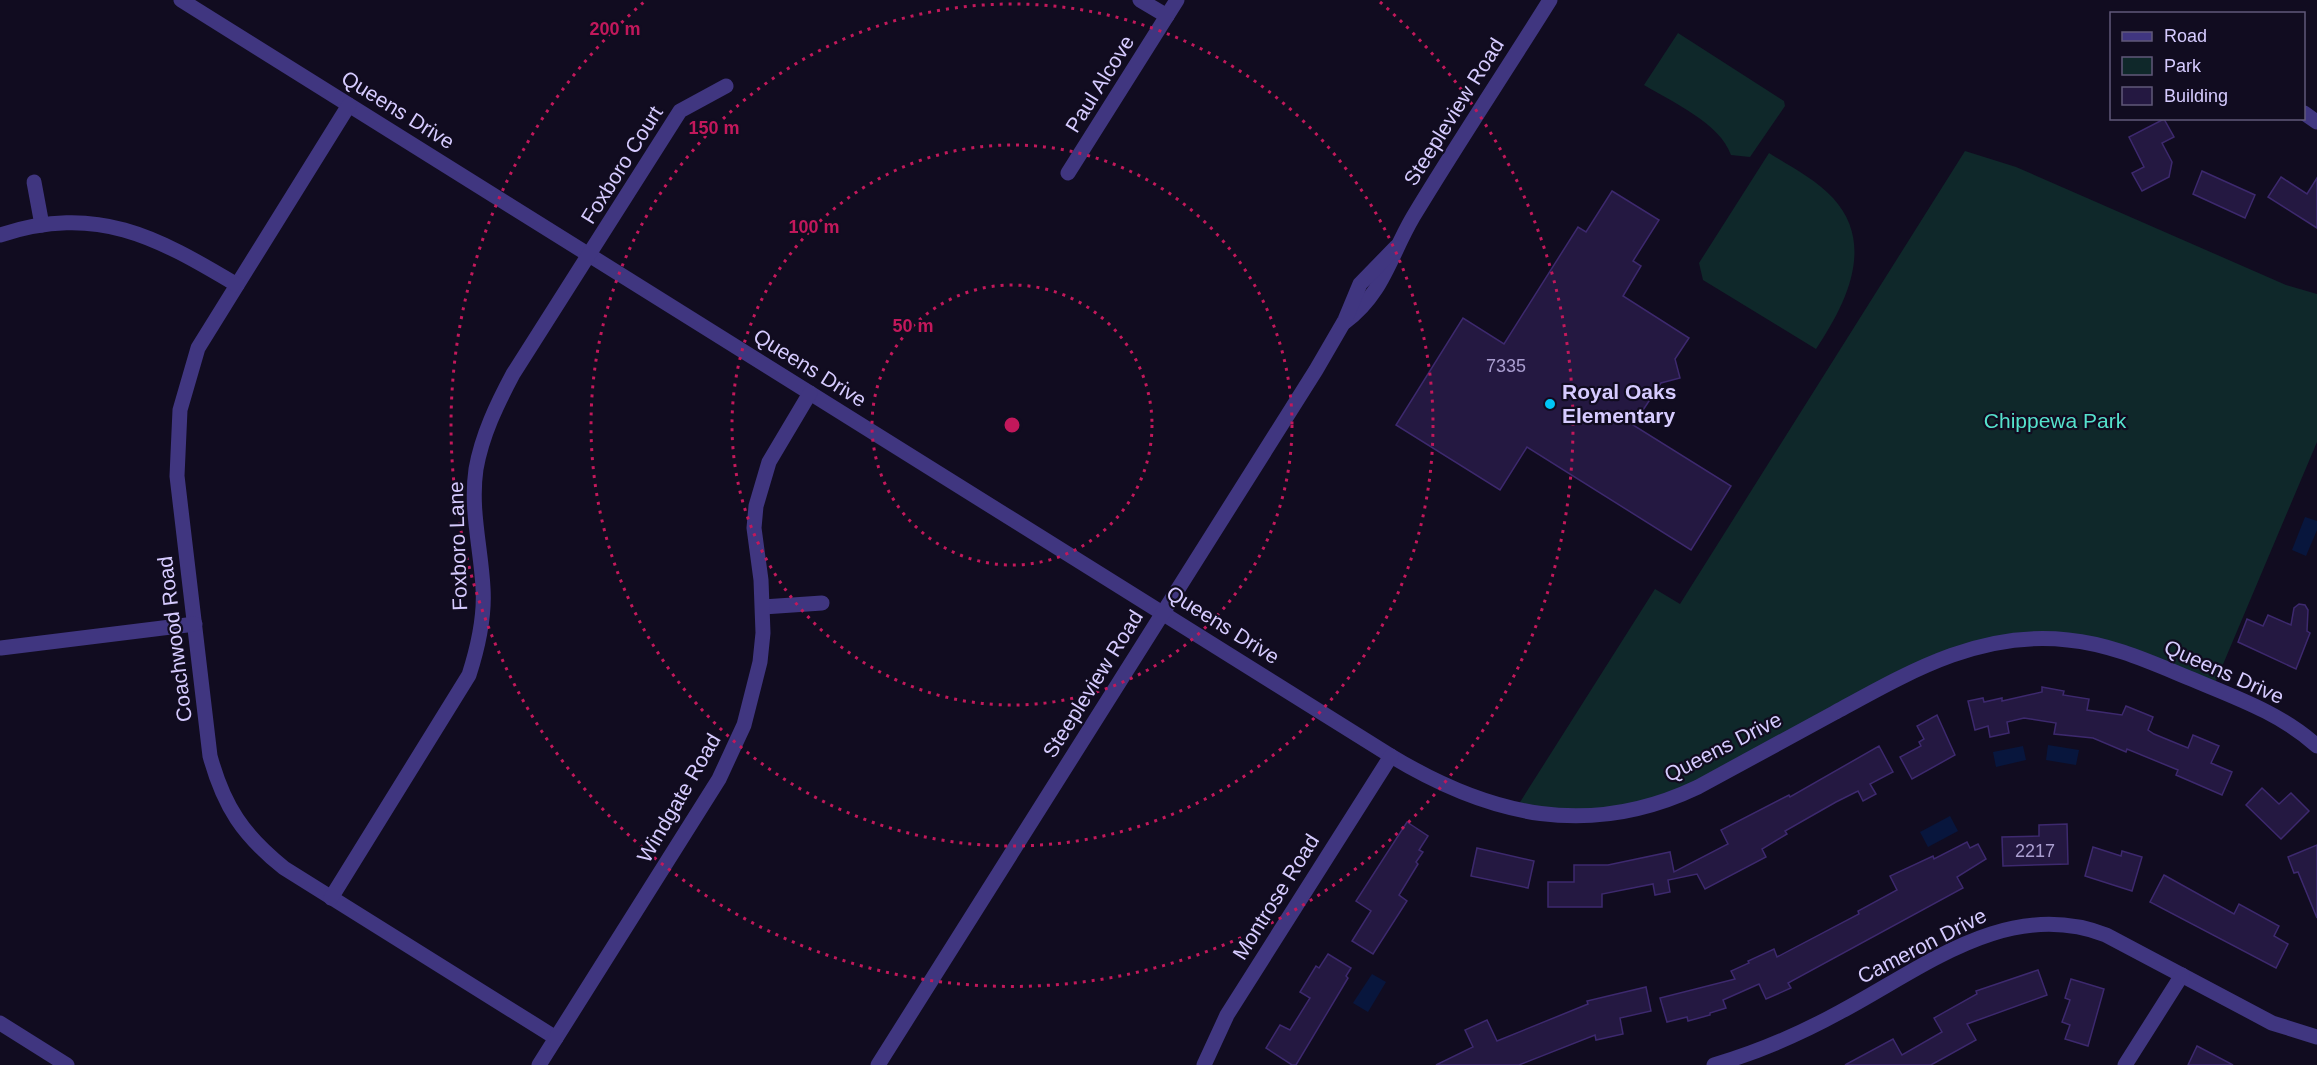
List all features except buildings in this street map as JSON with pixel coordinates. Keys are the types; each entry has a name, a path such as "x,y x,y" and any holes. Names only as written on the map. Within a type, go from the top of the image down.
{"street":[{"name":"Queens Drive","path":"181,0 1164,612 1391,756 1445,786 1504,808 1565,814 1622,810 1689,791 1933,660 1989,642 2039,638 2097,644 2160,666 2268,712 2317,746"},
{"path":"1140,0 1167,16"},
{"name":"Paul Alcove","path":"1068,173 1177,0"},
{"name":"Steepleview Road","path":"878,1065 1164,612 1342,324 1360,284 1396,247 1550,0"},
{"name":"Foxboro Court","path":"590,254 681,111 726,86"},
{"name":"Coachwood Road","path":"349,105 198,348 180,410 177,476 210,756 218,787 232,815 265,853 556,1038"},
{"path":"33,182 42,225"},
{"path":"0,236 42,225 73,222 137,232 173,247 237,285"},
{"name":"Foxboro Lane","path":"331,897 469,675 483,615 483,588 474,521 476,468 483,442 495,409 513,374 590,254"},
{"name":"Windgate Road","path":"539,1065 732,752 747,714 760,662 763,607 753,528 756,506 769,462 810,393"},
{"path":"763,607 822,603"},
{"path":"1,648 195,624"},
{"name":"Montrose Road","path":"1204,1065 1221,1024 1391,756"},
{"name":"Cameron Drive","path":"1714,1065 1791,1037 1975,938 2017,925 2056,923 2086,928 2115,940 2271,1023 2317,1036"},
{"path":"2125,1065 2182,975"},
{"path":"0,1023 67,1065"}],"green space":[{"path":"1678,33 1784,101 1785,106 1750,157 1731,155 1717,133 1706,123 1644,85"},
{"name":"Chippewa Park","path":"1965,151 2016,167 2286,285 2317,294 2317,442 2213,688 2097,644 1969,647 1698,787 1628,809 1515,810 1655,589 1680,604"},
{"path":"1769,153 1826,191 1846,216 1853,235 1852,274 1846,294 1816,349 1703,280 1699,263"}],"water":[{"path":"2305,517 2317,521 2317,530 2306,556 2292,550"},
{"path":"2048,745 2079,750 2076,765 2046,760"},
{"path":"2023,746 2026,760 1996,767 1993,752"},
{"path":"1950,816 1958,831 1928,847 1920,832"},
{"path":"1372,974 1386,982 1368,1012 1353,1003"}],"place":[{"name":"Royal Oaks Elementary","path":"1550,404"}]}
